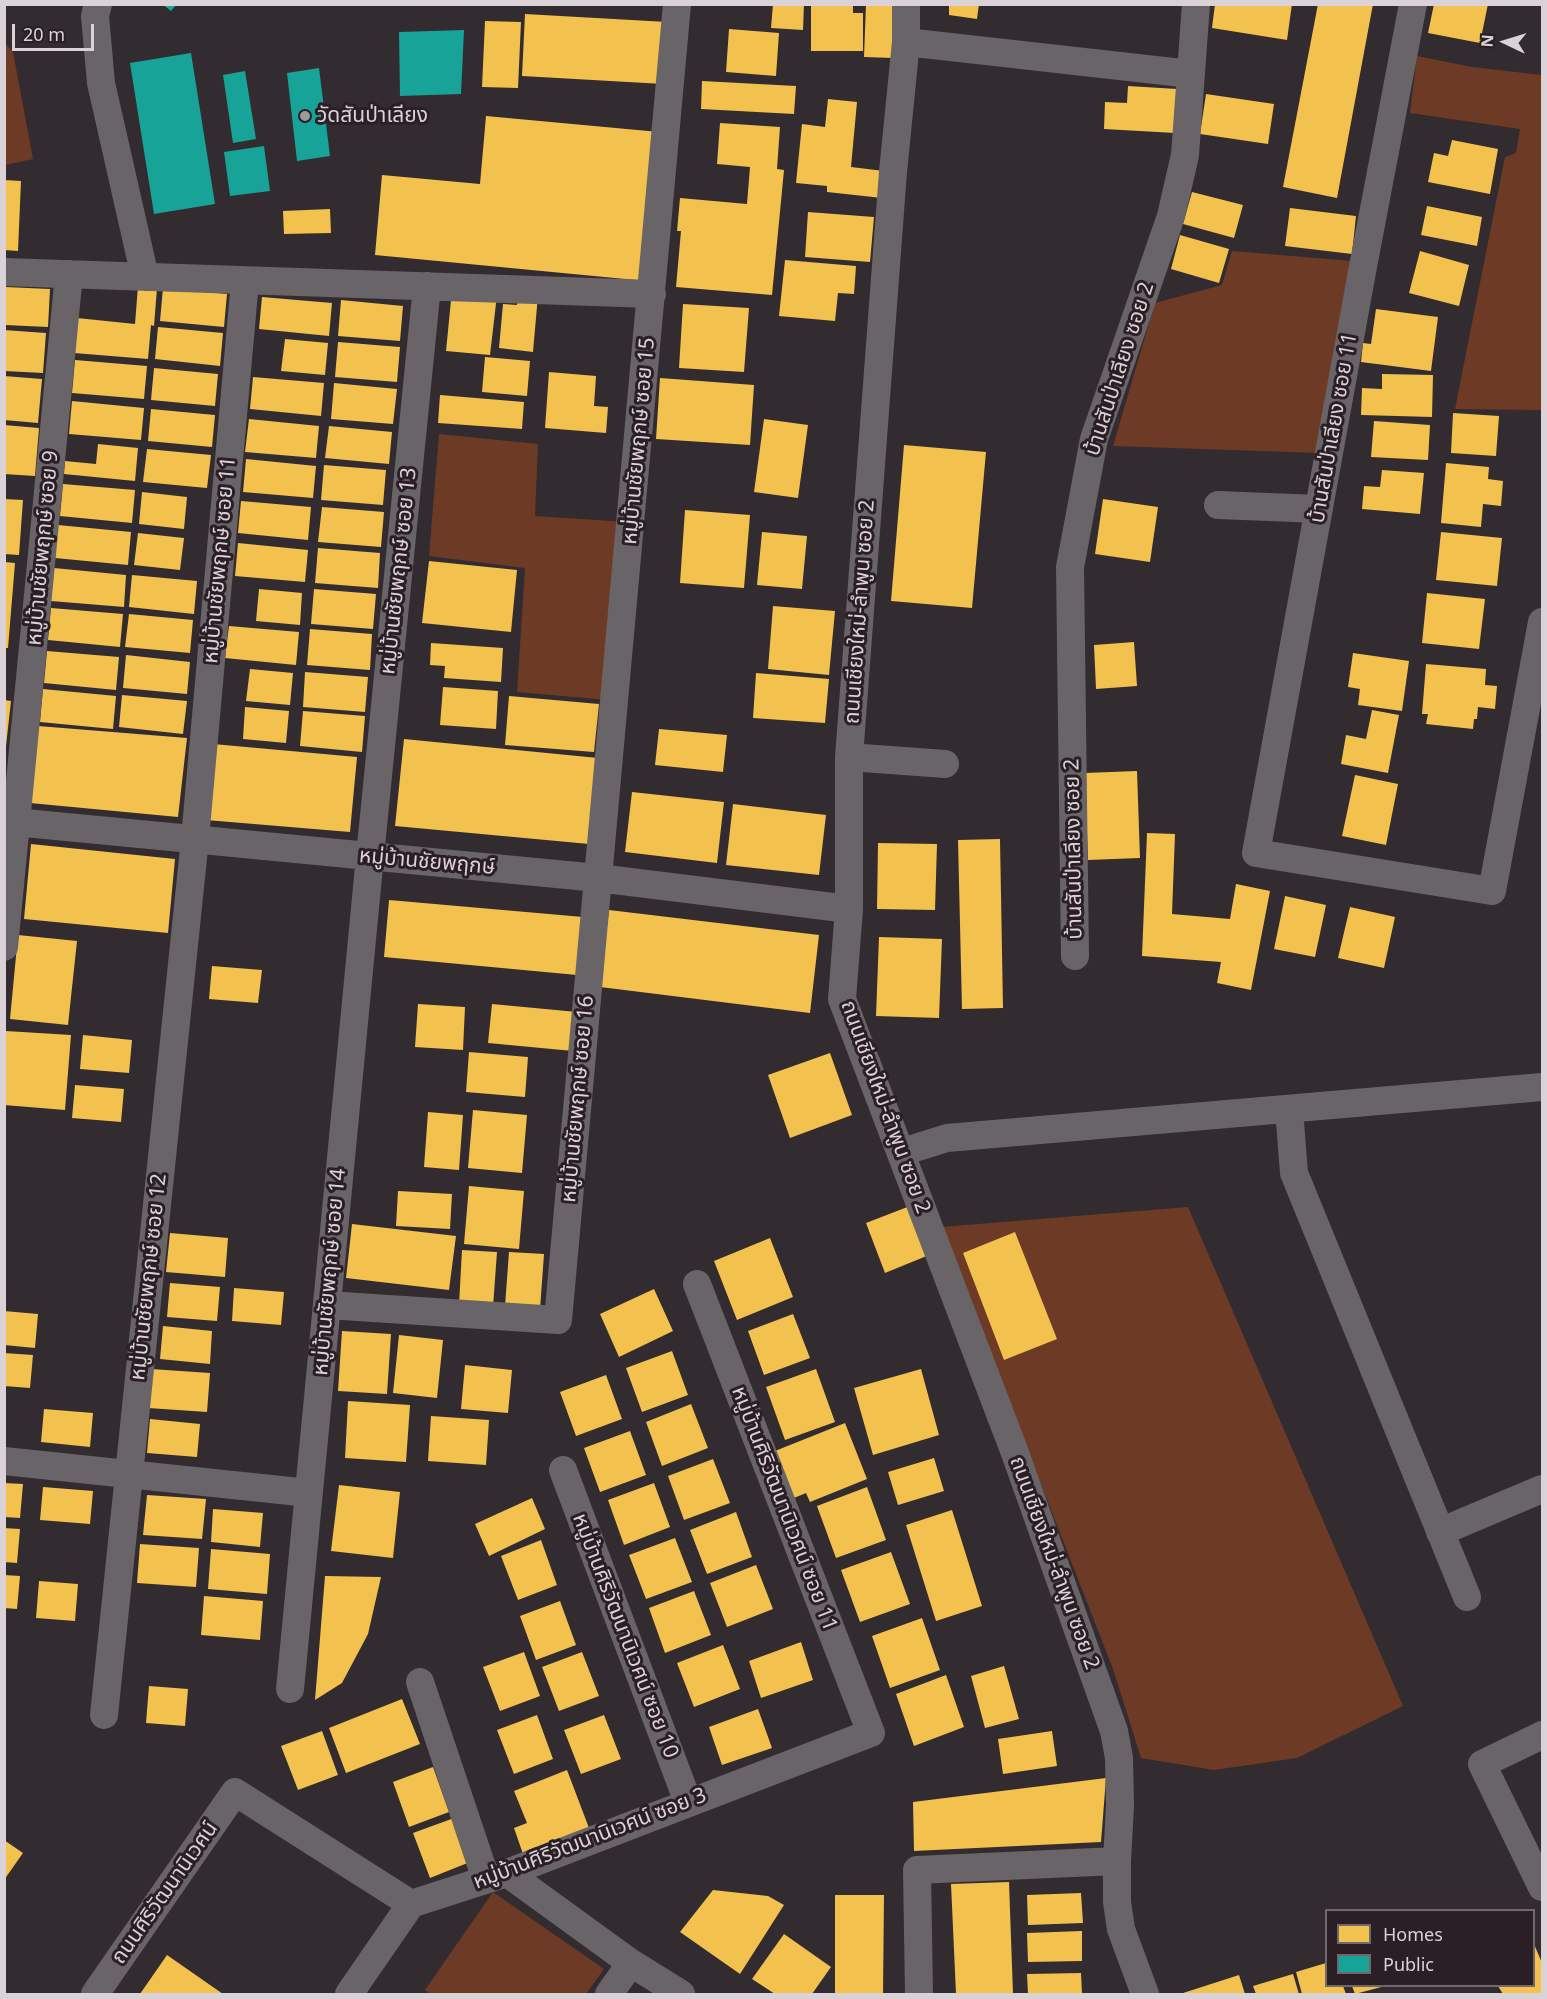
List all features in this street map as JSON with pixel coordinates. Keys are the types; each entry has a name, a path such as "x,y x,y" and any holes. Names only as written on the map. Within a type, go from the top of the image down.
{"street":[{"path":"98,4 95,16 101,83 145,277"},
{"name":"หมู่บ้านชัยพฤกษ์ ซอย 15","path":"598,878 677,4"},
{"name":"ถนนเชียงใหม่-ลำพูน ซอย 2","path":"906,4 906,42 893,172 849,757 849,909 842,999 1015,1453 1114,1731 1119,1758 1120,1806 1117,1902 1121,1929 1145,1995"},
{"name":"บ้านสันป่าเลียง ซอย 2","path":"1075,956 1070,567 1094,439 1171,216 1185,155 1196,4"},
{"name":"บ้านสันป่าเลียง ซอย 11","path":"1413,4 1256,853 1492,891 1538,670"},
{"path":"906,42 1191,74"},
{"path":"4,272 652,294"},
{"name":"หมู่บ้านชัยพฤกษ์ ซอย 9","path":"4,947 11,822 69,274"},
{"name":"หมู่บ้านชัยพฤกษ์ ซอย 11","path":"195,839 245,280"},
{"name":"หมู่บ้านชัยพฤกษ์ ซอย 13","path":"370,856 427,286"},
{"path":"1218,505 1319,509"},
{"path":"1538,670 1542,622"},
{"path":"849,757 945,764"},
{"name":"หมู่บ้านชัยพฤกษ์","path":"11,822 598,878 849,909"},
{"name":"หมู่บ้านชัยพฤกษ์ ซอย 12","path":"104,1715 195,839"},
{"name":"หมู่บ้านชัยพฤกษ์ ซอย 14","path":"290,1689 370,856"},
{"name":"หมู่บ้านชัยพฤกษ์ ซอย 16","path":"327,1305 558,1320 598,878"},
{"path":"902,1152 947,1138 1542,1087"},
{"path":"1289,1109 1294,1173 1467,1597"},
{"name":"หมู่บ้านศิริวัฒนานิเวศน์ ซอย 11","path":"697,1284 871,1733"},
{"path":"4,1461 309,1493"},
{"name":"หมู่บ้านศิริวัฒนานิเวศน์ ซอย 10","path":"562,1470 688,1802"},
{"path":"1440,1532 1542,1489"},
{"path":"420,1682 497,1876 681,1995"},
{"name":"หมู่บ้านศิริวัฒนานิเวศน์ ซอย 3","path":"411,1904 497,1876 871,1733"},
{"path":"1542,1736 1482,1764 1542,1887"},
{"name":"ถนนศิริวัฒนานิเวศน์","path":"95,1995 235,1792 411,1904"},
{"path":"919,1995 917,1870 1117,1861"},
{"path":"348,1995 411,1904"},
{"path":"609,1995 631,1963"}],"shaded area":[{"path":"4,42 13,52 33,159 5,165"},
{"path":"1417,56 1472,67 1542,75 1542,410 1455,409 1505,157 1516,153 1520,129 1410,113"},
{"path":"1232,251 1352,261 1320,453 1113,446 1155,303 1222,285"},
{"path":"439,434 538,444 535,516 626,522 608,700 517,692 525,568 429,556"},
{"path":"1188,1207 1403,1706 1297,1758 1214,1770 1141,1758 1113,1669 941,1227"},
{"path":"493,1892 604,1969 586,1994 431,1994 425,1990"}],"building: Homes":[{"path":"773,4 804,4 803,30 771,28"},
{"path":"811,4 853,4 853,13 863,13 863,51 811,51"},
{"path":"866,4 895,5 893,58 864,57"},
{"path":"949,4 979,4 977,19 949,15"},
{"path":"1215,4 1292,4 1287,40 1212,28"},
{"path":"1318,4 1373,4 1337,198 1283,187"},
{"path":"1434,4 1488,4 1480,43 1428,33"},
{"path":"525,14 667,22 663,84 522,76"},
{"path":"485,21 521,22 518,88 482,87"},
{"path":"729,29 779,33 776,76 726,72"},
{"path":"702,81 796,86 794,114 701,109"},
{"path":"1128,86 1177,89 1175,133 1104,129 1105,102 1127,103"},
{"path":"1206,94 1274,104 1268,144 1200,134"},
{"path":"828,99 857,102 851,167 884,171 882,198 827,192 827,186 796,183 802,124 825,127"},
{"path":"486,116 659,132 646,281 375,255 382,175 480,184"},
{"path":"720,123 780,127 777,169 784,170 772,295 676,287 681,231 677,231 680,198 747,204 750,167 717,164"},
{"path":"1452,140 1498,149 1490,194 1428,182 1434,153 1448,156"},
{"path":"4,180 21,181 18,251 4,250"},
{"path":"1192,192 1243,205 1234,238 1183,224"},
{"path":"1427,206 1482,217 1477,246 1421,235"},
{"path":"1290,208 1356,216 1352,254 1285,246"},
{"path":"330,209 331,233 284,234 283,211"},
{"path":"808,212 874,217 870,262 805,257"},
{"path":"1180,235 1229,249 1219,283 1171,269"},
{"path":"1420,251 1469,265 1459,306 1409,293"},
{"path":"785,260 856,266 854,294 838,293 835,321 779,316"},
{"path":"138,286 157,288 154,326 151,325 148,359 74,353 77,318 135,324"},
{"path":"5,287 50,289 48,327 5,325"},
{"path":"163,288 227,294 224,327 160,321"},
{"path":"452,290 497,295 490,355 446,351"},
{"path":"518,293 538,295 533,352 499,348 503,304 517,305"},
{"path":"262,297 332,303 329,336 259,329"},
{"path":"341,300 403,306 400,341 338,336"},
{"path":"683,304 749,308 744,372 679,368"},
{"path":"1376,309 1438,317 1431,371 1361,362 1363,343 1371,344"},
{"path":"158,327 223,333 220,366 155,359"},
{"path":"4,330 46,333 43,373 4,371"},
{"path":"285,339 328,343 325,375 281,371"},
{"path":"338,342 400,347 397,382 335,377"},
{"path":"485,357 530,361 527,396 482,392"},
{"path":"75,360 147,366 144,399 72,393"},
{"path":"154,368 218,374 215,406 151,400"},
{"path":"549,372 596,376 594,406 608,407 606,433 545,428"},
{"path":"1382,374 1433,375 1432,417 1361,415 1362,388 1382,389"},
{"path":"4,376 42,379 38,423 4,420"},
{"path":"253,377 324,383 321,416 250,409"},
{"path":"660,378 754,385 750,445 656,439"},
{"path":"334,383 397,389 393,424 331,419"},
{"path":"440,395 524,402 522,429 438,423"},
{"path":"72,401 144,408 141,440 69,434"},
{"path":"151,409 215,415 212,447 148,441"},
{"path":"1453,413 1499,416 1496,456 1451,453"},
{"path":"249,419 319,426 316,458 245,452"},
{"path":"764,419 808,425 798,498 754,492"},
{"path":"1374,421 1430,425 1428,460 1371,457"},
{"path":"4,425 39,428 35,476 4,474"},
{"path":"329,426 392,432 389,464 325,458"},
{"path":"98,444 138,448 135,481 64,474 65,461 96,464"},
{"path":"904,445 986,452 972,608 891,601"},
{"path":"147,449 211,455 207,488 143,482"},
{"path":"246,459 316,466 313,498 243,492"},
{"path":"1446,463 1489,467 1488,479 1503,481 1501,506 1483,504 1481,527 1441,523"},
{"path":"324,465 386,470 383,505 321,500"},
{"path":"1382,470 1424,473 1420,514 1362,509 1364,486 1380,487"},
{"path":"63,484 135,490 132,523 60,516"},
{"path":"142,492 187,497 184,529 139,524"},
{"path":"4,499 23,500 19,555 4,554"},
{"path":"1103,499 1158,507 1150,562 1095,554"},
{"path":"241,501 311,507 308,540 238,533"},
{"path":"322,507 384,512 381,547 318,542"},
{"path":"685,510 750,515 744,588 680,583"},
{"path":"58,525 131,532 128,565 55,558"},
{"path":"762,532 807,536 802,589 757,585"},
{"path":"1441,532 1502,538 1497,586 1436,580"},
{"path":"138,533 184,538 180,570 134,565"},
{"path":"238,543 308,550 305,582 235,576"},
{"path":"318,548 380,553 378,588 315,583"},
{"path":"429,561 517,570 511,632 422,623"},
{"path":"5,562 15,563 8,648 5,648"},
{"path":"54,568 126,575 124,607 51,601"},
{"path":"132,575 197,581 194,614 129,607"},
{"path":"259,589 302,593 300,625 256,621"},
{"path":"314,589 376,594 373,629 311,624"},
{"path":"1427,593 1485,599 1479,649 1422,643"},
{"path":"773,606 835,611 829,675 768,669"},
{"path":"51,608 123,614 120,647 48,640"},
{"path":"129,614 193,620 190,653 125,647"},
{"path":"229,626 299,632 296,665 225,658"},
{"path":"310,629 372,634 370,670 307,665"},
{"path":"1134,642 1137,686 1096,689 1094,645"},
{"path":"431,643 503,648 501,682 444,678 445,666 430,665"},
{"path":"47,651 119,657 116,690 44,683"},
{"path":"1353,653 1409,661 1402,711 1358,705 1360,689 1348,687"},
{"path":"126,655 190,662 187,694 123,688"},
{"path":"1426,664 1486,669 1485,685 1497,686 1495,709 1478,707 1473,729 1426,724 1428,714 1422,714"},
{"path":"250,669 293,673 290,705 246,701"},
{"path":"305,672 368,677 365,712 303,707"},
{"path":"756,673 829,679 825,723 753,718"},
{"path":"443,687 498,691 496,729 440,725"},
{"path":"43,689 116,696 113,729 40,722"},
{"path":"122,695 187,701 183,734 119,727"},
{"path":"509,696 599,704 594,752 505,745"},
{"path":"4,700 11,701 6,746 4,746"},
{"path":"245,707 289,711 286,743 243,739"},
{"path":"1372,710 1399,715 1388,773 1341,764 1346,735 1366,739"},
{"path":"303,711 365,716 362,752 300,746"},
{"path":"38,726 187,738 178,817 30,803"},
{"path":"659,729 727,735 723,772 655,765"},
{"path":"404,739 598,758 589,844 395,826"},
{"path":"213,744 357,757 350,832 206,820"},
{"path":"1137,771 1140,858 1088,860 1085,773"},
{"path":"1355,775 1398,784 1386,845 1342,836"},
{"path":"632,792 724,802 717,863 625,852"},
{"path":"733,804 826,815 819,875 726,865"},
{"path":"1147,833 1175,834 1172,914 1230,919 1236,884 1270,891 1251,990 1217,983 1221,962 1142,956"},
{"path":"1000,839 1003,1008 962,1009 958,840"},
{"path":"878,843 937,844 935,910 877,909"},
{"path":"31,844 175,859 168,933 24,919"},
{"path":"1285,896 1326,905 1315,957 1274,949"},
{"path":"389,900 583,917 577,975 384,957"},
{"path":"1350,907 1395,917 1384,968 1338,958"},
{"path":"609,910 819,935 810,1013 600,987"},
{"path":"18,935 77,941 68,1025 10,1019"},
{"path":"879,937 942,939 939,1018 876,1016"},
{"path":"212,966 262,970 258,1003 209,999"},
{"path":"418,1004 465,1007 463,1050 415,1047"},
{"path":"492,1004 577,1012 573,1051 488,1043"},
{"path":"6,1031 71,1035 65,1110 4,1105"},
{"path":"83,1035 132,1040 129,1073 80,1069"},
{"path":"469,1052 528,1057 525,1097 466,1092"},
{"path":"830,1053 852,1115 790,1138 768,1075"},
{"path":"75,1085 124,1089 121,1122 72,1118"},
{"path":"473,1110 527,1115 522,1173 468,1168"},
{"path":"428,1112 463,1115 459,1170 424,1167"},
{"path":"469,1186 524,1191 519,1249 464,1244"},
{"path":"398,1191 452,1194 450,1229 396,1226"},
{"path":"910,1206 929,1255 885,1273 866,1223"},
{"path":"352,1224 456,1236 449,1290 346,1278"},
{"path":"1015,1232 1057,1339 1004,1360 963,1253"},
{"path":"170,1233 228,1238 225,1277 166,1272"},
{"path":"770,1238 793,1297 737,1320 714,1261"},
{"path":"462,1250 497,1252 493,1307 459,1305"},
{"path":"509,1252 544,1254 540,1309 505,1306"},
{"path":"170,1283 220,1287 217,1321 167,1317"},
{"path":"234,1288 284,1292 281,1325 232,1321"},
{"path":"654,1289 673,1331 619,1357 600,1314"},
{"path":"4,1311 38,1314 35,1348 4,1345"},
{"path":"793,1314 810,1358 764,1375 748,1331"},
{"path":"163,1326 212,1331 210,1364 160,1359"},
{"path":"342,1331 391,1334 387,1394 338,1391"},
{"path":"399,1335 443,1340 437,1398 393,1393"},
{"path":"672,1351 688,1395 642,1412 626,1368"},
{"path":"4,1353 33,1355 30,1388 4,1386"},
{"path":"465,1365 512,1370 508,1413 461,1409"},
{"path":"151,1369 210,1373 207,1412 148,1408"},
{"path":"816,1369 835,1422 785,1440 766,1387"},
{"path":"921,1369 939,1435 873,1455 854,1388"},
{"path":"606,1375 622,1419 576,1436 560,1392"},
{"path":"348,1401 410,1405 406,1462 345,1458"},
{"path":"691,1404 708,1448 662,1466 646,1422"},
{"path":"44,1409 93,1413 90,1447 41,1442"},
{"path":"431,1416 489,1420 486,1465 428,1461"},
{"path":"150,1419 200,1424 197,1457 147,1453"},
{"path":"845,1423 867,1479 810,1502 806,1493 794,1498 775,1451"},
{"path":"630,1431 646,1475 600,1492 584,1448"},
{"path":"934,1458 944,1491 898,1505 888,1472"},
{"path":"713,1459 730,1503 684,1520 668,1476"},
{"path":"4,1483 23,1484 20,1518 4,1517"},
{"path":"654,1483 670,1527 624,1545 608,1500"},
{"path":"339,1485 400,1492 393,1558 331,1551"},
{"path":"43,1487 93,1491 90,1524 40,1520"},
{"path":"867,1487 886,1540 836,1558 817,1506"},
{"path":"147,1495 206,1499 202,1539 143,1535"},
{"path":"532,1498 545,1529 489,1556 475,1524"},
{"path":"213,1509 263,1513 260,1547 211,1542"},
{"path":"952,1510 982,1606 936,1621 906,1525"},
{"path":"736,1512 752,1557 707,1574 690,1530"},
{"path":"4,1528 20,1529 17,1563 4,1562"},
{"path":"675,1538 692,1582 646,1599 629,1555"},
{"path":"541,1540 557,1585 518,1600 501,1556"},
{"path":"140,1544 199,1548 196,1587 137,1583"},
{"path":"211,1549 270,1554 267,1594 208,1589"},
{"path":"891,1552 910,1604 860,1622 841,1570"},
{"path":"756,1565 773,1609 727,1627 710,1583"},
{"path":"4,1575 20,1576 17,1609 4,1608"},
{"path":"325,1576 381,1577 368,1634 342,1683 315,1700"},
{"path":"39,1581 78,1584 75,1621 36,1618"},
{"path":"694,1591 711,1635 665,1653 649,1608"},
{"path":"204,1596 263,1601 260,1640 201,1635"},
{"path":"560,1601 576,1645 536,1660 520,1616"},
{"path":"922,1618 940,1670 890,1688 872,1636"},
{"path":"801,1642 813,1680 761,1698 749,1661"},
{"path":"723,1645 740,1689 694,1707 677,1663"},
{"path":"524,1652 540,1696 500,1711 483,1667"},
{"path":"582,1652 599,1696 559,1711 542,1667"},
{"path":"1004,1666 1019,1719 985,1728 971,1676"},
{"path":"946,1675 964,1727 914,1746 896,1694"},
{"path":"149,1686 188,1689 185,1726 146,1723"},
{"path":"402,1699 420,1744 346,1773 329,1728"},
{"path":"758,1709 772,1748 722,1765 709,1727"},
{"path":"537,1715 553,1759 514,1774 497,1730"},
{"path":"604,1715 621,1759 581,1774 564,1730"},
{"path":"322,1731 338,1775 298,1790 281,1746"},
{"path":"1052,1731 1057,1766 1003,1774 998,1739"},
{"path":"433,1767 449,1812 409,1827 393,1782"},
{"path":"567,1770 589,1828 523,1854 514,1828 527,1823 514,1791"},
{"path":"1106,1778 1101,1842 914,1851 913,1802"},
{"path":"454,1818 470,1862 430,1878 413,1833"},
{"path":"4,1840 23,1853 4,1880"},
{"path":"1009,1882 1013,1994 956,1994 951,1884"},
{"path":"713,1890 768,1896 784,1905 740,1974 680,1932"},
{"path":"1081,1893 1083,1923 1028,1925 1027,1895"},
{"path":"835,1895 884,1895 883,1994 835,1994"},
{"path":"1082,1931 1082,1961 1028,1962 1027,1933"},
{"path":"784,1934 831,1967 812,1994 775,1994 752,1979"},
{"path":"1535,1946 1542,1963 1542,1994 1503,1994 1499,1987 1535,1987"},
{"path":"167,1955 223,1994 140,1994"},
{"path":"1325,1963 1325,1987 1343,1987 1346,1994 1302,1994 1296,1972"},
{"path":"1081,1973 1082,1994 1028,1994 1027,1974"},
{"path":"1293,1974 1299,1994 1256,1994 1253,1986"},
{"path":"1239,1975 1245,1994 1180,1994"},
{"path":"1352,1987 1381,1987 1355,1994"}],"building: Public":[{"path":"162,4 177,4 171,11"},
{"path":"464,30 461,94 400,96 399,32"},
{"path":"191,53 215,204 154,214 130,63"},
{"path":"319,68 330,156 297,161 287,73"},
{"path":"245,71 256,139 233,143 223,75"},
{"path":"264,146 270,191 230,196 224,152"}],"place":[{"name":"วัดสันป่าเลียง","path":"305,116"}]}
